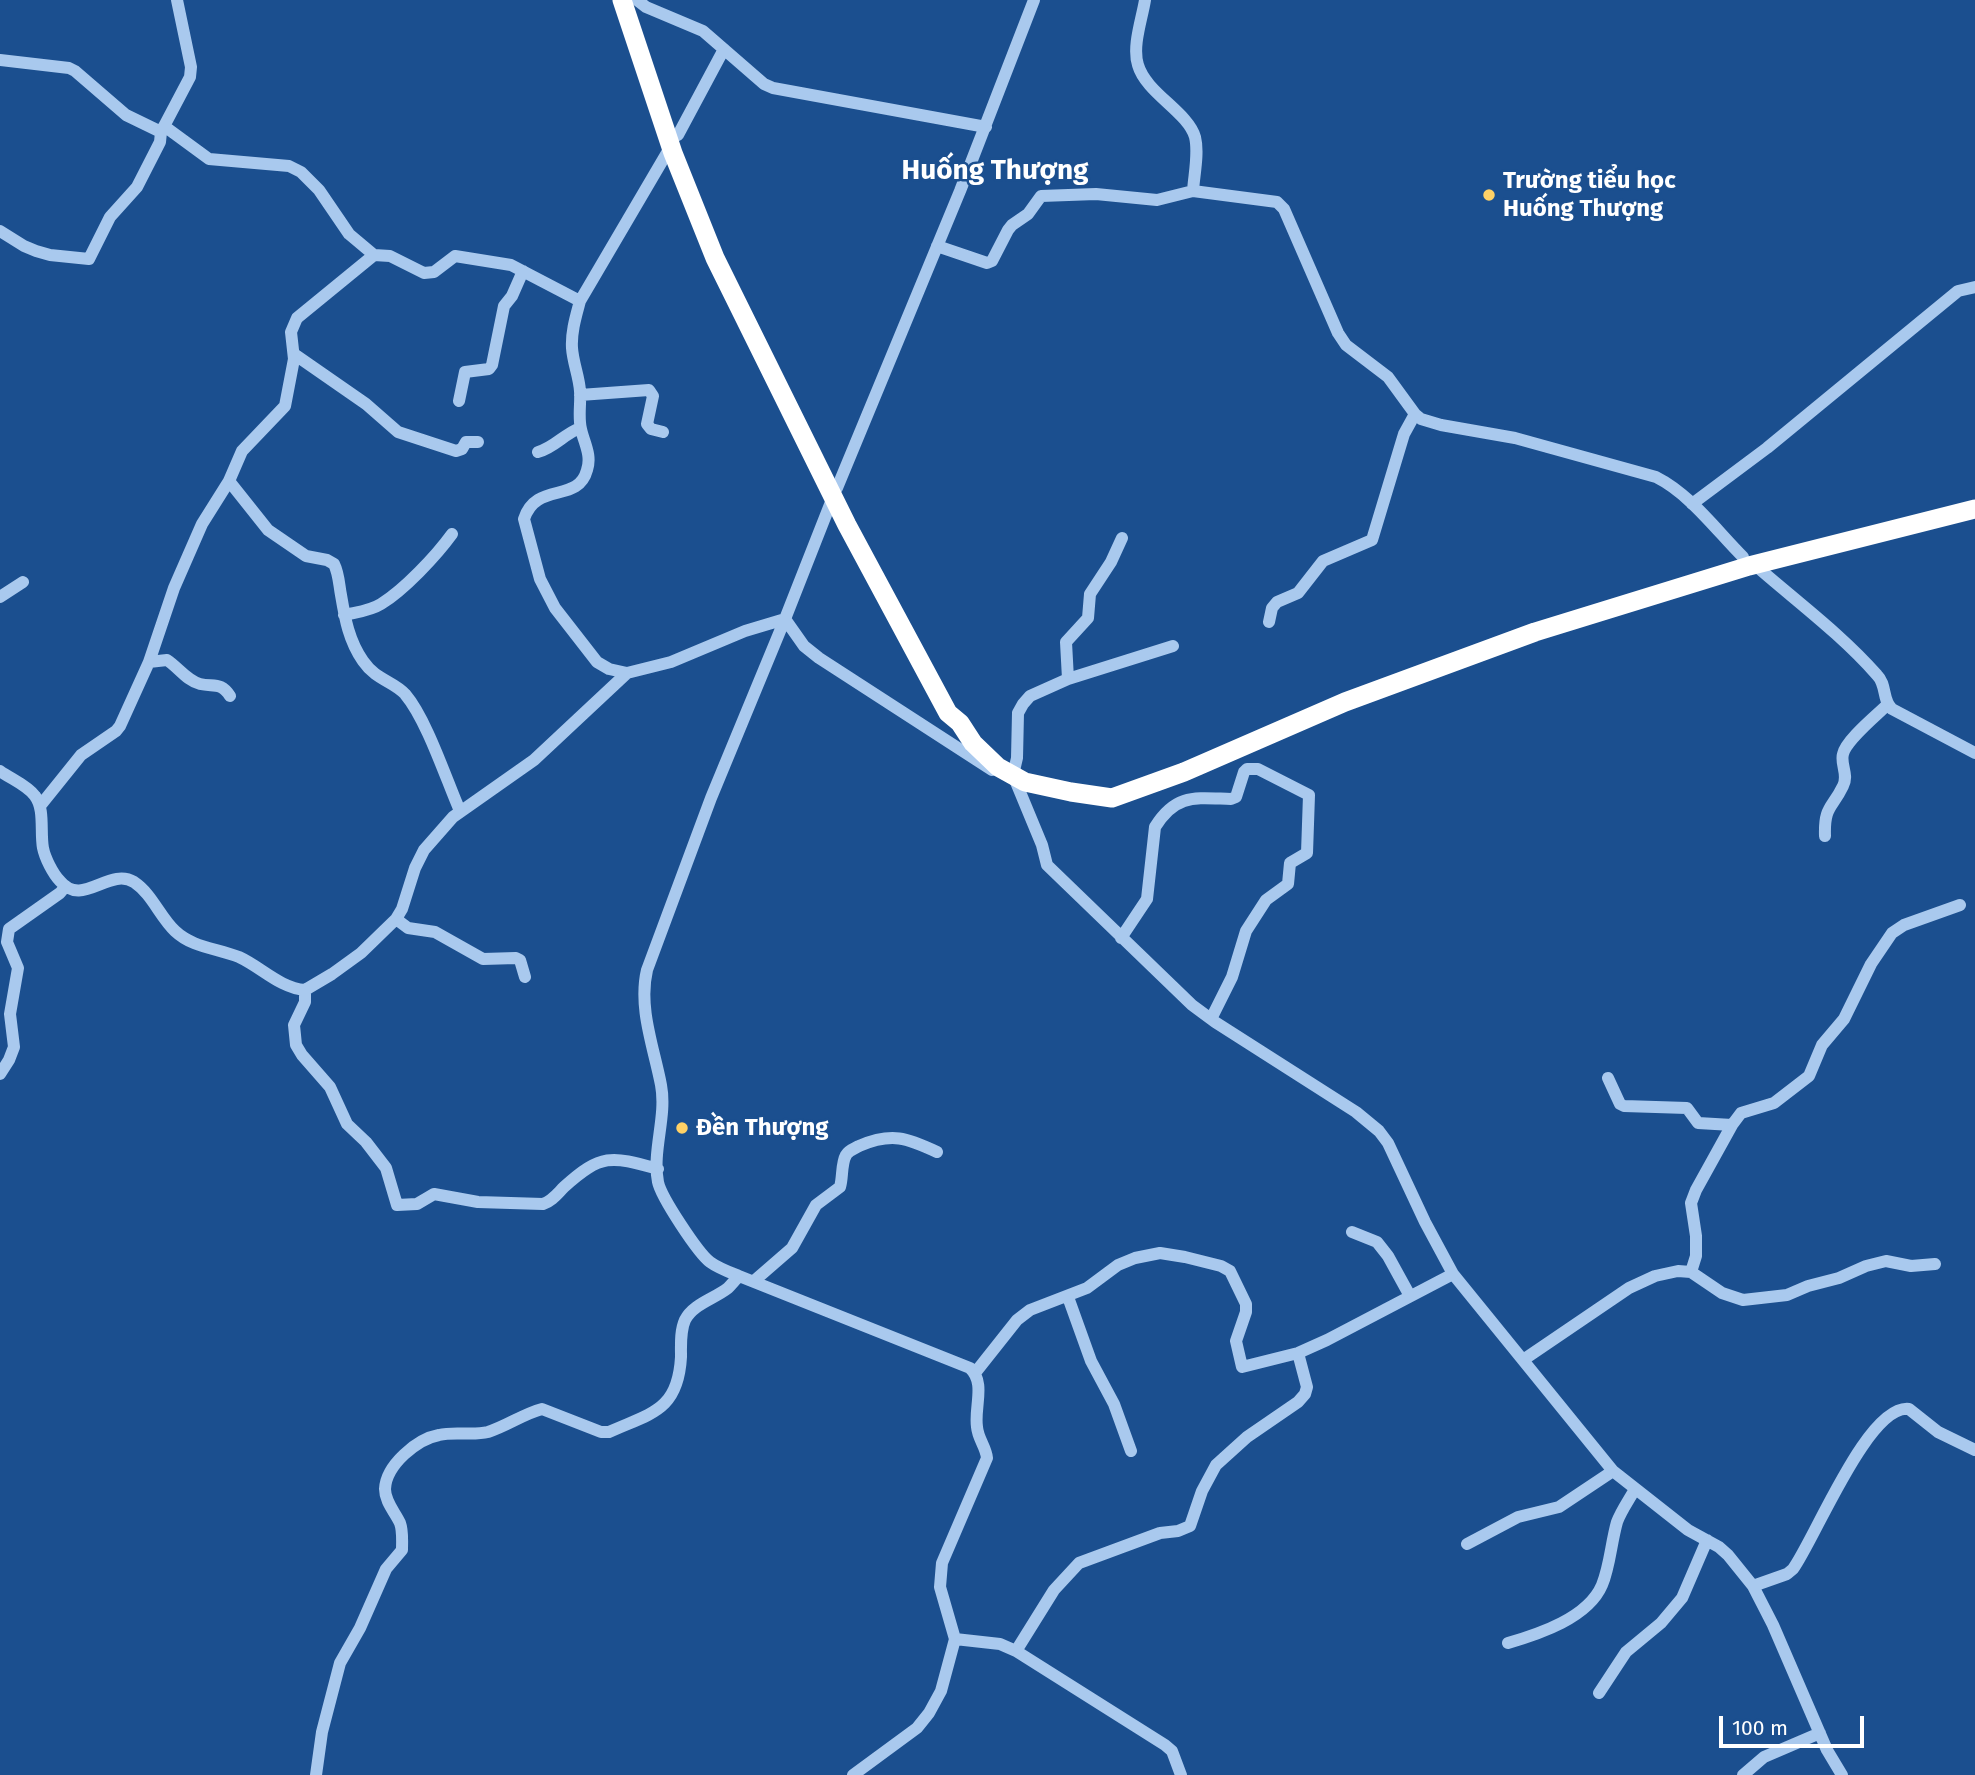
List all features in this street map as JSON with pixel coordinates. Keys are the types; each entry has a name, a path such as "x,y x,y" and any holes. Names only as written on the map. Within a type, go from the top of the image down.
{"highway":[{"path":"622,0 674,140 779,379 835,492 973,743 998,767 1025,782 1071,792 1102,795 1110,786 1186,759 1269,722 1548,618 1749,561 1975,509"},
{"path":"632,0 674,140"},
{"path":"1749,561 1822,535 1975,499"}],"street":[{"path":"0,231 36,251 61,257 89,259 110,216 137,187 191,72 177,0"},
{"path":"637,0 695,26 764,84 783,92 986,127"},
{"path":"853,1775 917,1728 929,1713 941,1690 955,1639 940,1587 942,1563 987,1458 977,1429 979,1394 975,1373 970,1368 930,1351 739,1276 711,1263 702,1255 658,1183 662,1089 643,988 647,970 711,798 986,127 1034,0"},
{"path":"1145,0 1138,45 1138,65 1149,84 1192,129 1196,143 1193,191"},
{"path":"724,49 580,301 572,335 572,350 580,394 580,428 588,450 589,464 582,481 575,488 540,497 527,510 524,519 540,579 555,608 597,662 609,669 627,673 671,662 746,631 785,619"},
{"path":"0,60 75,71 127,115 162,129 209,159 295,168 319,190 349,234 374,255 390,256 424,273 434,272 455,256 511,265 580,301"},
{"path":"937,246 987,262 992,261 1012,225 1028,214 1041,196 1049,194 1096,194 1157,200 1193,191 1258,199 1282,205 1338,333 1346,345 1388,377 1415,414 1441,425 1515,438 1656,477 1668,483 1749,561 1838,636 1880,677 1887,705 1975,753"},
{"path":"40,806 74,762 116,732 120,726 149,662 188,551 229,481 243,451 285,406 294,354 291,332 297,318 374,255"},
{"path":"459,401 466,372 489,369 492,365 504,306 512,296 523,271"},
{"path":"1692,504 1767,448 1958,291 1975,287"},
{"path":"294,354 366,404 398,432 456,450 461,449 466,442 478,442"},
{"path":"580,394 649,390 653,396 647,424 650,429 663,432"},
{"path":"1269,622 1272,608 1277,602 1298,593 1323,561 1372,540 1404,434 1415,414"},
{"path":"538,452 580,428"},
{"path":"229,481 268,530 306,556 334,564 344,615 363,662 380,679 398,688 419,715 460,811"},
{"path":"344,615 370,610 383,603 435,557 452,534"},
{"path":"1068,679 1066,642 1088,618 1090,594 1111,562 1122,538"},
{"path":"0,597 23,582"},
{"path":"785,619 804,646 819,658 993,772 1013,775"},
{"path":"1173,646 1068,679 1030,696 1023,704 1018,713 1017,758 1013,775 1042,845 1047,865 1192,1005 1356,1112 1379,1131 1388,1143 1424,1222 1453,1274 1613,1471 1688,1530 1728,1555 1753,1586 1842,1775"},
{"path":"149,662 167,660 192,680 201,684 215,683 223,687 230,696"},
{"path":"0,772 37,798 44,852 58,880 65,887 83,891 116,878 133,882 144,891 173,930 184,939 241,958 289,986 305,990 311,989 361,953 396,919 424,850 460,811 534,760 627,673"},
{"path":"1825,836 1825,815 1845,784 1846,774 1841,757 1844,747 1887,705"},
{"path":"1121,938 1147,899 1155,827 1159,820 1179,803 1191,798 1236,797 1244,772 1252,768 1309,795 1307,853 1290,863 1288,884 1266,900 1246,932 1233,977 1211,1019"},
{"path":"0,1074 14,1047 10,1014 18,974 6,936 9,929 65,887"},
{"path":"1691,1272 1696,1256 1696,1236 1691,1203 1732,1125 1741,1113 1774,1104 1809,1076 1822,1045 1844,1020 1863,977 1892,933 1904,925 1960,905"},
{"path":"396,919 408,928 435,932 483,959 516,958 520,960 525,977"},
{"path":"305,990 304,1002 294,1025 296,1045 330,1087 348,1124 386,1168 397,1205 417,1204 434,1194 478,1202 543,1204 585,1170 604,1160 624,1160 658,1168"},
{"path":"1608,1078 1620,1104 1624,1106 1687,1108 1698,1123 1732,1125"},
{"path":"754,1281 792,1248 816,1205 840,1187 848,1151 891,1137 909,1139 937,1152"},
{"path":"1352,1232 1377,1242 1410,1296"},
{"path":"975,1373 1017,1320 1046,1303 1068,1297 1094,1284 1118,1265 1135,1258 1160,1254 1185,1257 1221,1266 1230,1271 1246,1304 1236,1341 1242,1367 1298,1353 1366,1321 1453,1274"},
{"path":"1523,1360 1629,1289 1655,1276 1678,1271 1691,1272 1730,1297 1743,1300 1787,1295 1886,1261 1911,1266 1935,1264"},
{"path":"316,1775 322,1732 340,1663 360,1628 386,1569 402,1550 401,1525 385,1491 397,1462 417,1445 432,1437 441,1434 485,1433 542,1409 600,1432 609,1432 656,1411 666,1403 680,1378 682,1328 686,1318 692,1310 728,1288 739,1276"},
{"path":"1068,1297 1091,1361 1114,1404 1131,1451"},
{"path":"1016,1651 1063,1577 1079,1563 1160,1533 1178,1531 1190,1526 1202,1491 1216,1465 1247,1437 1305,1394 1307,1387 1298,1353"},
{"path":"1753,1586 1787,1574 1793,1569 1841,1480 1864,1444 1877,1425 1897,1411 1909,1409 1938,1432 1975,1450"},
{"path":"1467,1544 1518,1517 1559,1507 1613,1471"},
{"path":"1508,1643 1545,1631 1584,1609 1594,1600 1602,1585 1618,1520 1635,1489"},
{"path":"1599,1693 1626,1652 1661,1623 1682,1598 1707,1540"},
{"path":"955,1639 1000,1644 1016,1651 1165,1745 1175,1758 1181,1775"},
{"path":"1743,1775 1764,1757 1820,1733"}],"place":[{"name":"Trường tiểu học Huống Thượng","path":"1489,195"},
{"name":"Đền Thượng","path":"682,1128"}],"district":[{"name":"Huống Thượng","path":"995,171"}]}
